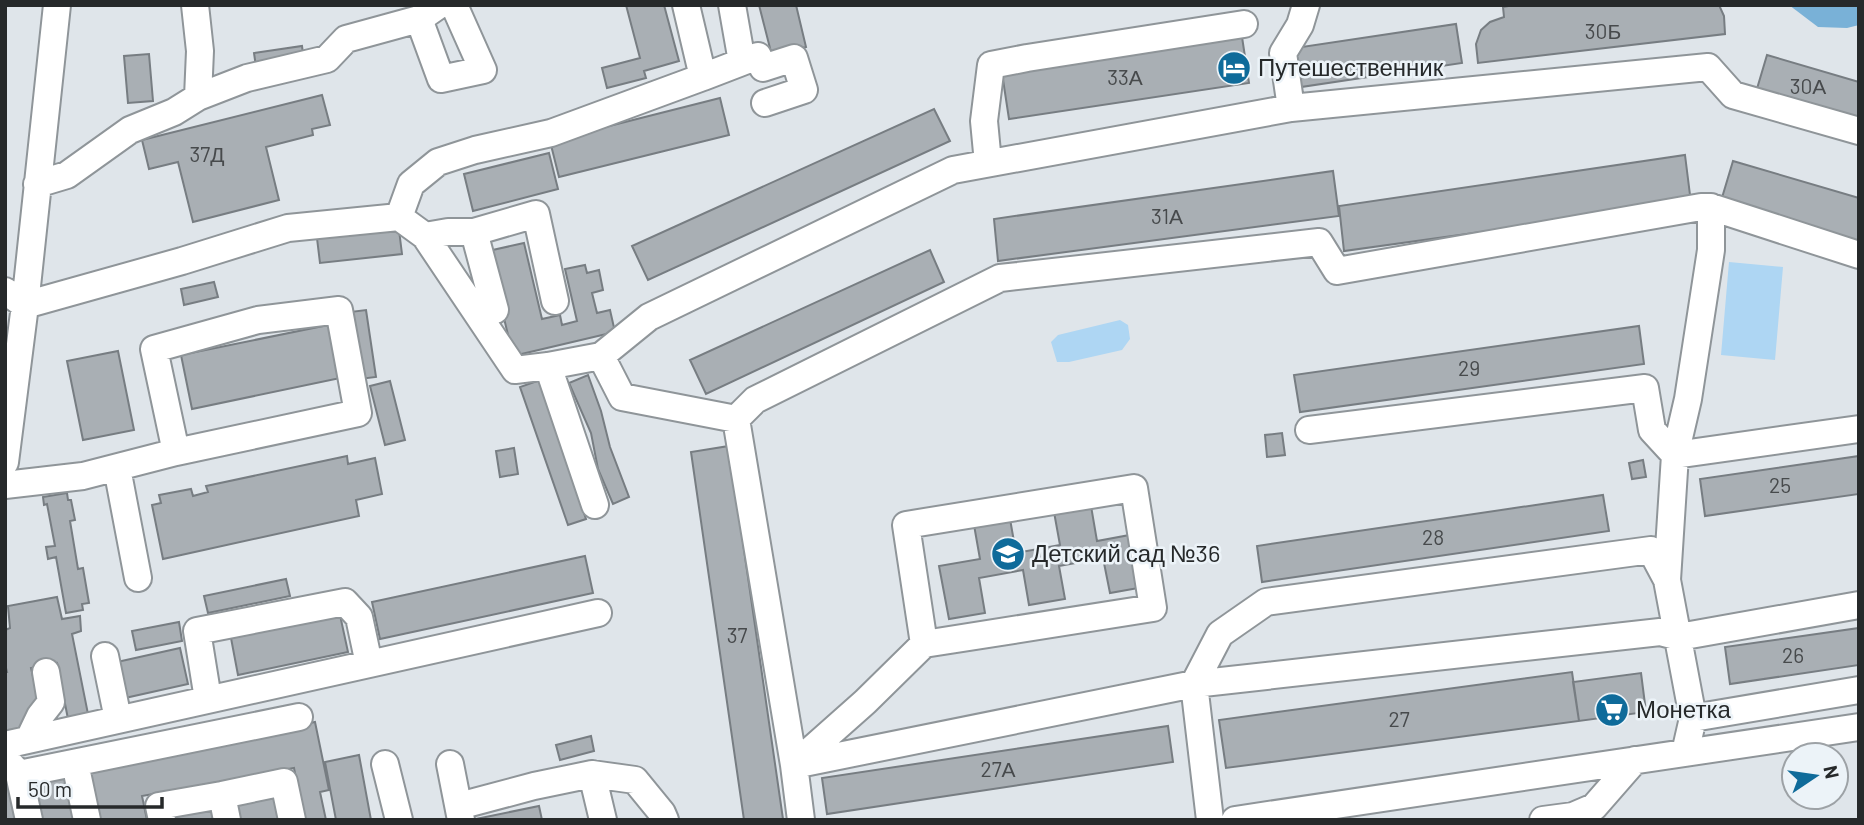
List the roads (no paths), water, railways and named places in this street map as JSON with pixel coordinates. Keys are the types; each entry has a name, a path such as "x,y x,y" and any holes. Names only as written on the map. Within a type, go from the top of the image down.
{"street":[{"path":"5,462 15,298 37,184 57,5"},
{"path":"195,5 200,51 198,97"},
{"path":"37,184 67,175 131,130 174,113 198,97 247,78 327,59 346,39 429,12 442,79 484,70 454,5"},
{"path":"686,5 703,77"},
{"path":"732,5 742,62"},
{"path":"1291,108 1283,53 1300,25 1306,5"},
{"path":"988,163 984,121 991,65 1244,24"},
{"path":"399,217 411,184 438,162 475,150 551,134 758,56 763,68 794,58 804,90 765,103"},
{"path":"15,298 182,261 288,228 399,217 425,236 514,369 548,366 601,356 649,317 953,170 1291,108 1708,67 1734,95 1859,131"},
{"path":"736,419 755,400 1000,278 1319,242 1337,271 1701,207 1712,207 1859,255"},
{"path":"1685,753 1693,718 1667,580 1675,455 1688,399 1711,250 1712,207"},
{"path":"425,236 448,232 474,232 536,214 555,301"},
{"path":"474,232 495,310"},
{"path":"5,485 83,476 176,452 358,413 339,310 258,320 154,349 176,452"},
{"path":"601,356 622,397 736,419"},
{"path":"548,366 595,505"},
{"path":"1308,430 1645,388 1652,430 1675,455"},
{"path":"736,419 794,765 800,820"},
{"path":"1675,455 1859,429"},
{"path":"117,468 138,578"},
{"path":"794,765 865,702 924,644 1153,608 1134,488 906,525 924,644"},
{"path":"1210,820 1194,684 1220,634 1266,602 1651,550 1667,580"},
{"path":"208,699 197,631 345,602 359,617 369,664"},
{"path":"794,765 1194,684 1660,632 1679,637 1859,605"},
{"path":"17,742 598,613"},
{"path":"105,656 118,719"},
{"path":"17,742 51,702 46,672"},
{"path":"1693,718 1859,690"},
{"path":"29,820 12,766 75,763 299,717"},
{"path":"1235,820 1859,727"},
{"path":"1543,820 1573,816 1594,807 1635,760"},
{"path":"75,763 87,820"},
{"path":"385,764 399,820"},
{"path":"450,764 460,813 534,786 592,775 635,780 665,820"},
{"path":"592,775 603,820"},
{"path":"162,820 159,806 225,807 284,782 292,820"}],"place":[{"name":"Путешественник","path":"1234,68"},
{"name":"Детский сад №36","path":"1008,554"},
{"name":"Монетка","path":"1612,710"}]}
